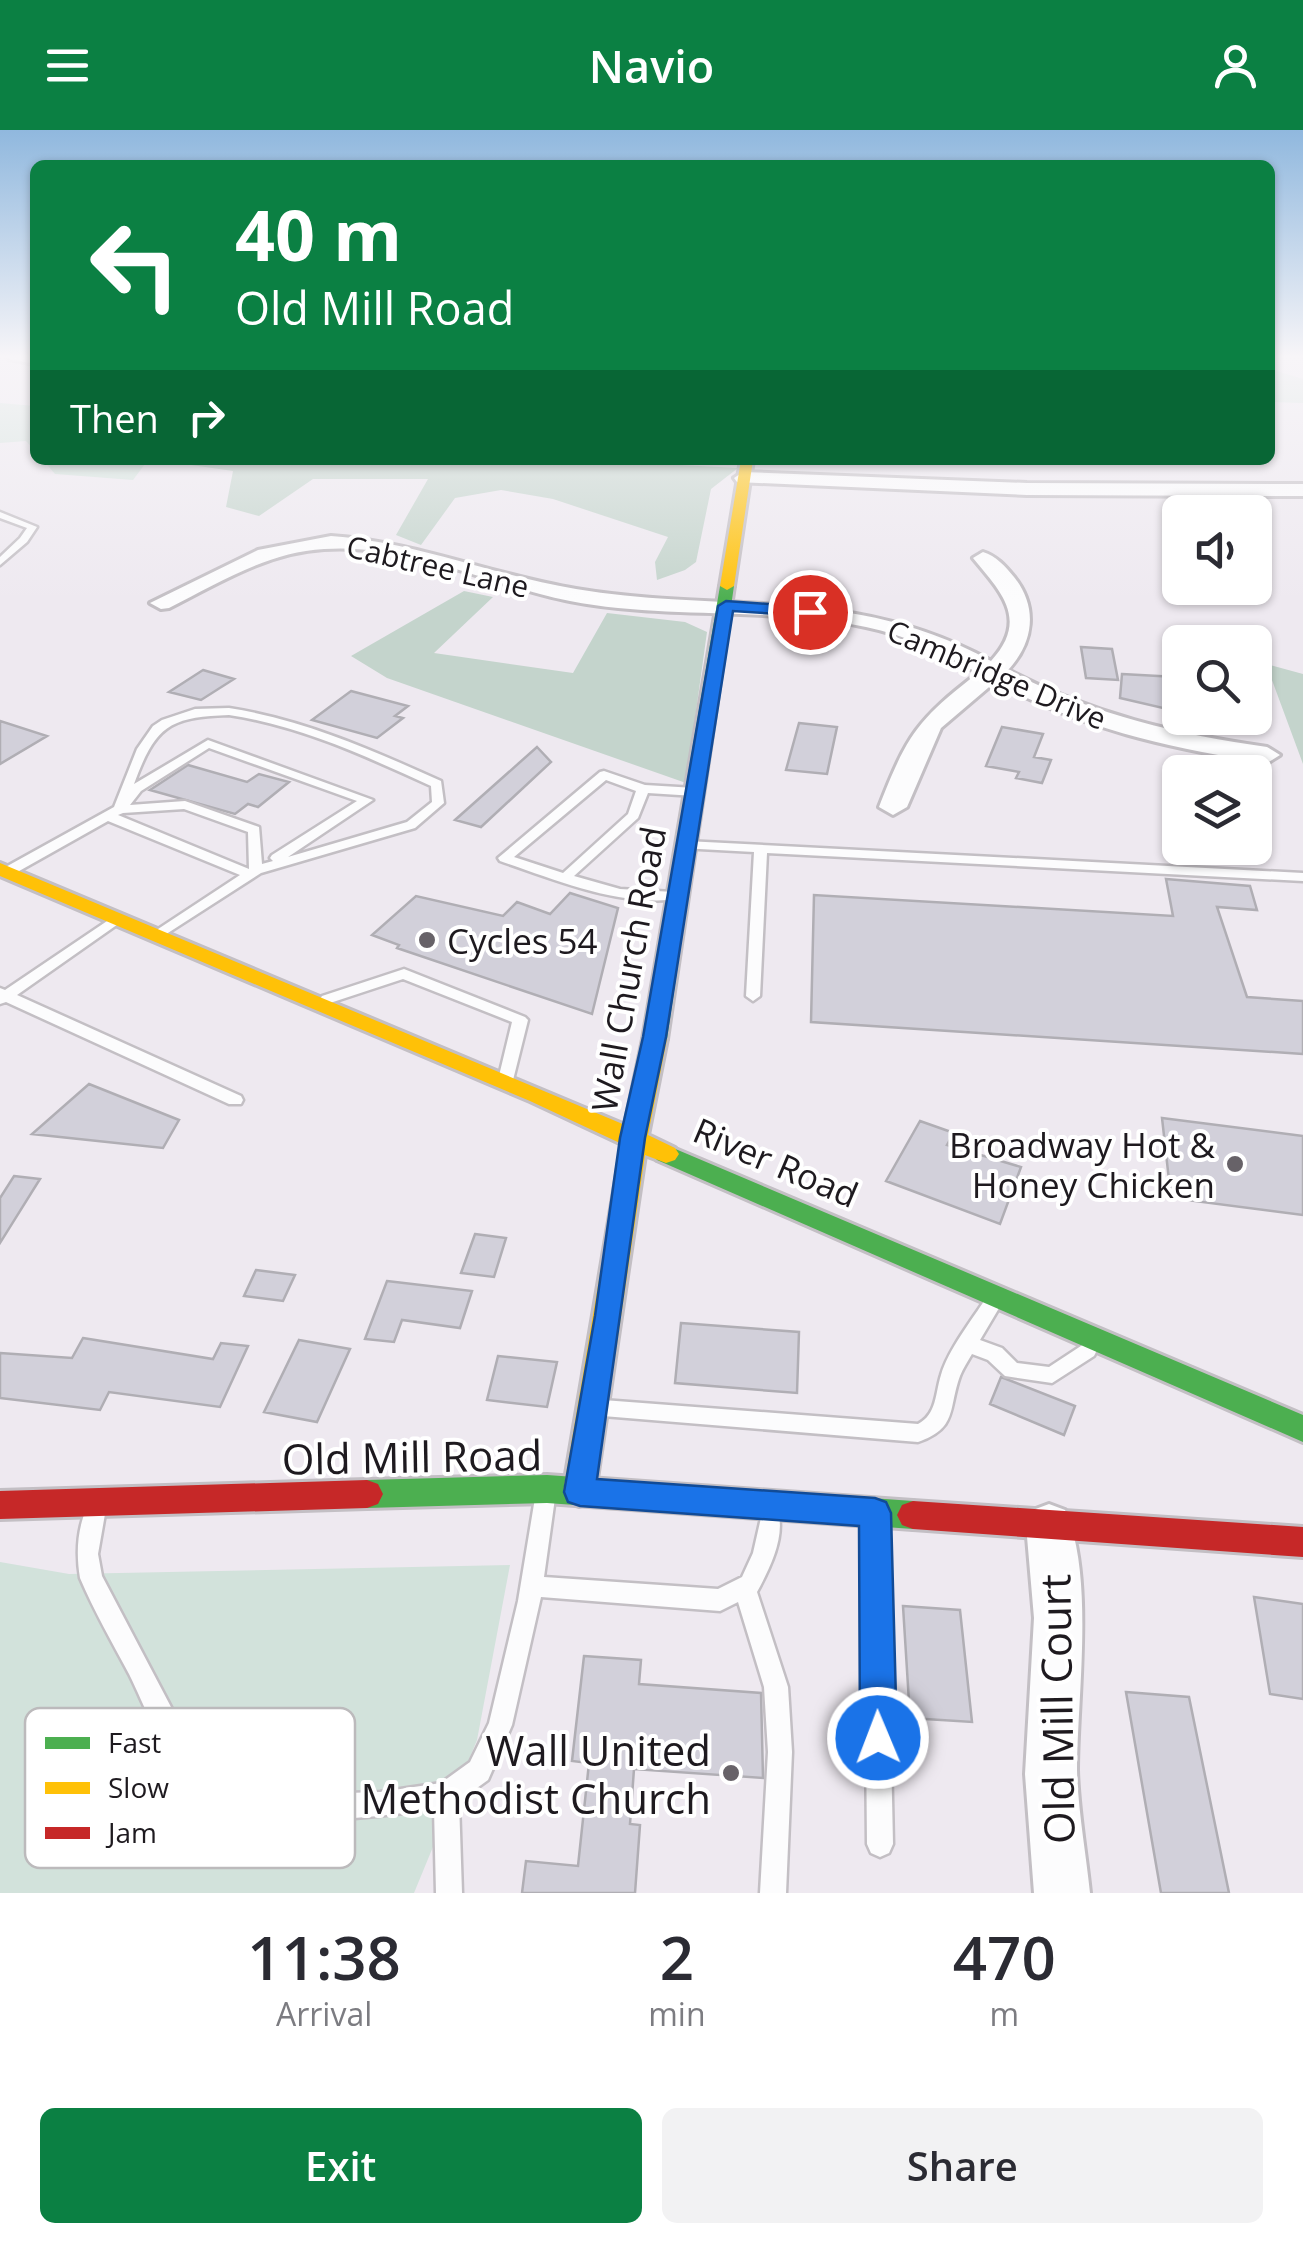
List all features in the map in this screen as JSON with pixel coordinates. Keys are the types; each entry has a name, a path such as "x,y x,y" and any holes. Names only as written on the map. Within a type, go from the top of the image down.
{"main road":[{"name":"Wall Church Road","path":"580,1492 633,1138 655,1037 745,469"},
{"name":"River Road","path":"4,871 1303,1429"},
{"name":"Old Mill Road","path":"0,1505 547,1489 1303,1542"}],"street":[{"path":"745,469 1027,489 1303,490"},
{"name":"Cabtree Lane","path":"162,602 255,559 329,542 396,550 578,596 726,606"},
{"path":"892,807 914,752 931,725 946,707 994,671 1015,644 1022,621 1007,580 983,558"},
{"name":"Cambridge Drive","path":"726,606 870,621 933,640 1034,693 1111,724 1176,741 1267,755"},
{"name":"Old Mill Court","path":"1050,1525 1058,1618 1051,1774 1062,1893"}],"lane":[{"path":"0,514 32,527 0,562"},
{"path":"197,711 251,712 352,747 437,784 438,802 411,825 252,872 114,812 136,762 163,723 197,711"},
{"path":"4,871 114,812 137,788 208,744 367,800 157,936"},
{"path":"678,896 619,893 505,858 604,775 644,789 695,792"},
{"path":"565,878 634,816 644,789"},
{"path":"114,812 185,805 254,830 252,872"},
{"path":"686,845 1303,876"},
{"path":"753,996 761,848"},
{"path":"2,996 116,919"},
{"path":"314,1003 404,974 520,1020 505,1084"},
{"path":"2,996 235,1100"},
{"path":"594,1407 918,1434 930,1430 941,1416 951,1372 997,1296"},
{"path":"968,1344 995,1354 1012,1370 1052,1375 1101,1340"},
{"path":"355,1805 446,1795 478,1771 500,1725 531,1586 547,1489"},
{"path":"98,1502 88,1554 91,1578 158,1708"},
{"path":"531,1586 720,1600 750,1584 764,1553 772,1505"},
{"path":"875,1513 880,1844"},
{"path":"744,1587 776,1687 780,1752 773,1893"},
{"path":"446,1795 449,1893"}],"shaded area":[{"path":"0,438 30,438 30,445 26,441 0,443"},
{"path":"47,465 144,465 133,480 55,474"},
{"path":"191,465 738,468 711,489 696,562 657,580 655,562 668,537 553,499 501,490 455,498 421,545 396,535 428,479 313,479 259,516 226,507 233,471"},
{"path":"464,591 493,597 434,653 573,673 607,613 685,622 707,632 686,783 387,678 351,656"},
{"path":"1272,666 1303,674 1303,764 1272,680"},
{"path":"0,1562 69,1574 510,1565 477,1740 414,1893 0,1893"}],"building":[{"path":"1081,647 1112,649 1118,680 1086,678"},
{"path":"203,670 234,679 201,700 169,692"},
{"path":"1122,674 1162,676 1162,708 1120,698"},
{"path":"351,691 408,706 395,716 403,718 377,738 312,720"},
{"path":"0,721 47,736 0,764"},
{"path":"799,723 837,727 827,774 786,770"},
{"path":"1002,727 1043,734 1034,757 1051,760 1042,783 1016,778 1019,772 986,766"},
{"path":"537,747 551,762 481,827 455,820"},
{"path":"188,765 247,782 259,774 289,782 258,807 248,804 235,814 150,790"},
{"path":"1166,879 1250,886 1257,910 1217,907 1247,997 1303,1001 1303,1054 811,1022 814,895 1173,916"},
{"path":"570,893 618,908 592,1014 397,948 399,945 372,935 416,896 503,916 517,902 550,914"},
{"path":"89,1084 179,1120 163,1148 32,1134"},
{"path":"1162,1118 1303,1136 1303,1215 1171,1198"},
{"path":"920,1121 954,1133 947,1145 1021,1167 1000,1224 886,1181"},
{"path":"14,1176 40,1179 0,1243 0,1198"},
{"path":"475,1234 506,1238 494,1277 461,1273"},
{"path":"256,1270 295,1275 283,1301 244,1296"},
{"path":"387,1281 472,1291 460,1328 402,1320 394,1342 365,1339"},
{"path":"681,1323 799,1332 797,1393 675,1383"},
{"path":"83,1338 213,1359 221,1343 248,1346 220,1407 109,1392 100,1410 0,1398 0,1353 72,1358"},
{"path":"299,1340 350,1349 317,1422 264,1412"},
{"path":"498,1356 557,1362 547,1407 487,1400"},
{"path":"1001,1377 1075,1406 1064,1435 990,1404"},
{"path":"1254,1597 1303,1604 1303,1699 1270,1694"},
{"path":"903,1606 960,1610 972,1722 910,1718"},
{"name":"Wall United Methodist Church","path":"584,1656 641,1660 639,1684 761,1693 763,1778 634,1769 630,1824 640,1825 635,1893 522,1893 526,1861 578,1866 589,1763 572,1761"},
{"path":"1126,1692 1189,1697 1229,1893 1161,1893"}],"traffic: fast":[{"path":"655,1039 727,586"},
{"path":"666,1154 1303,1429"},
{"path":"367,1494 547,1489 913,1515"}],"traffic: slow":[{"path":"727,586 746,465"},
{"path":"0,869 538,1095 666,1154"},
{"path":"579,1492 623,1208 655,1039"}],"traffic: jam":[{"path":"0,1505 367,1494"},
{"path":"913,1515 1303,1542"}],"place":[{"name":"Cycles 54","path":"427,940"},
{"name":"Broadway Hot & Honey Chicken","path":"1235,1164"},
{"name":"Wall United Methodist Church","path":"731,1773"}],"route":[{"path":"810,612 726,606 655,1037 633,1138 580,1492 875,1513 878,1738"}]}
